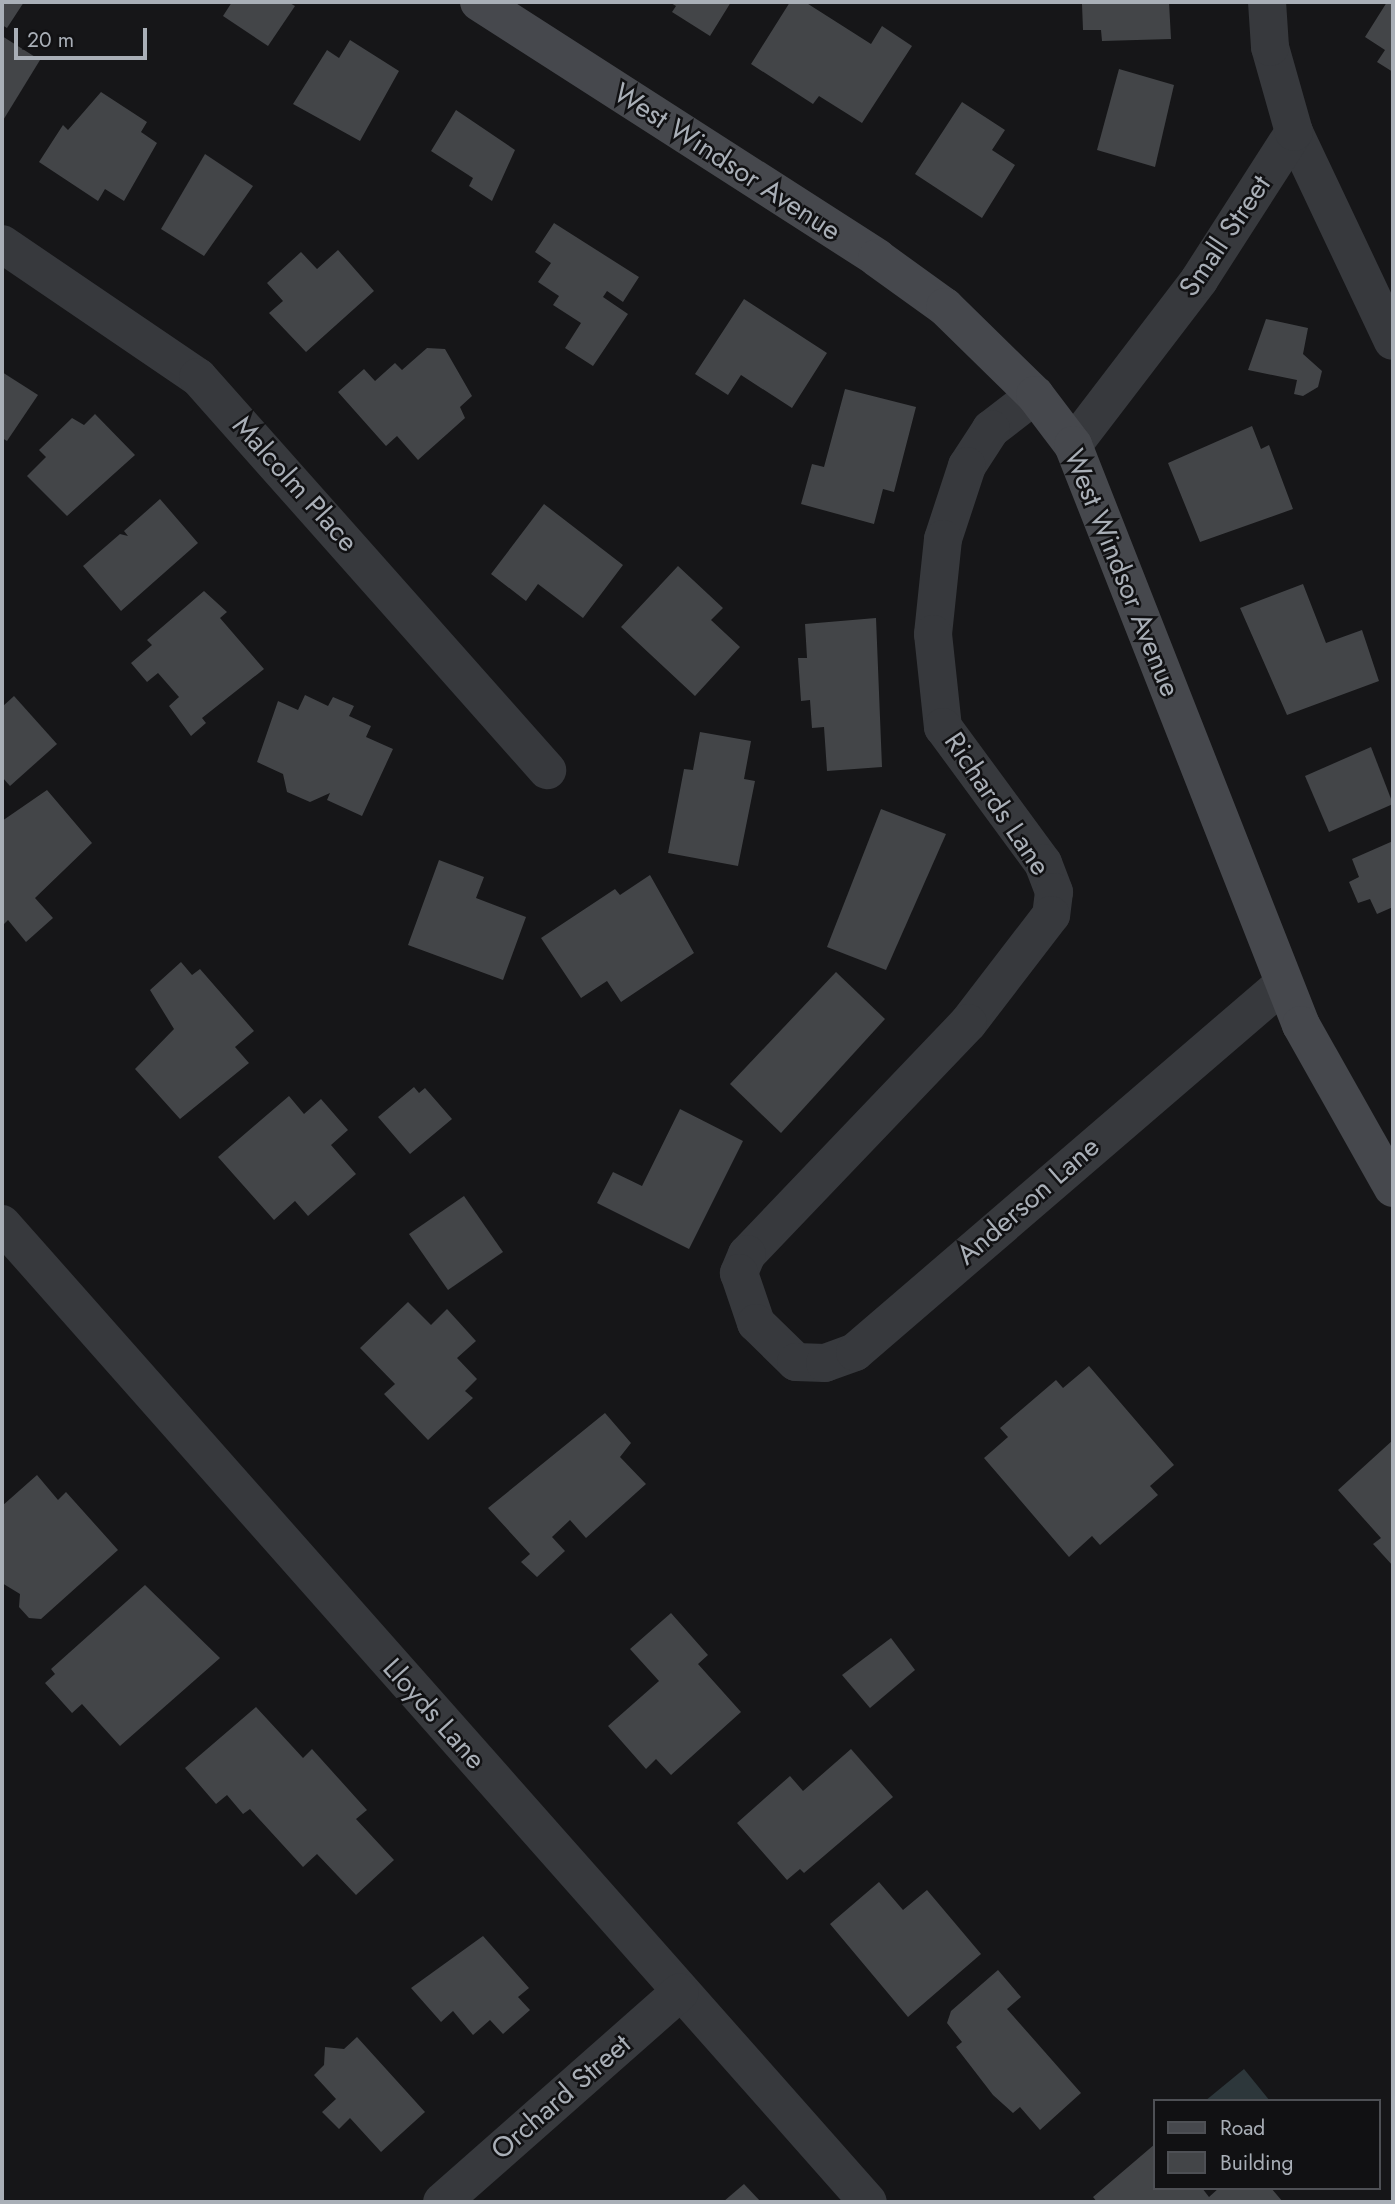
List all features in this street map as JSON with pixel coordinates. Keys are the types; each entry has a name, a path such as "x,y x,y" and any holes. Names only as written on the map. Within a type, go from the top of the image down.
{"street":[{"name":"West Windsor Avenue","path":"478,2 877,258 1003,357 1035,395 1073,445 1283,984 1393,1188"},
{"path":"1267,2 1270,47 1294,132 1393,341"},
{"name":"Small Street","path":"1073,445 1199,280 1294,132"},
{"name":"Malcolm Place","path":"2,244 198,377 547,770"},
{"name":"Richards Lane","path":"763,1334 740,1273 747,1254 968,1023 1051,915 1054,892 1043,863 943,727 933,634 943,539 967,466 991,429 1035,395"},
{"name":"Anderson Lane","path":"763,1334 796,1362 825,1363 855,1352 1283,984"},
{"name":"Lloyds Lane","path":"2,1224 868,2202"},
{"name":"Orchard Street","path":"442,2202 680,1992"}],"shaded area":[{"path":"1244,2069 1268,2099 1207,2099"}],"building":[{"path":"2,2 24,2 7,28 2,25"},
{"path":"232,2 288,2 295,6 268,46 223,16"},
{"path":"669,2 731,2 710,36 672,12 676,6"},
{"path":"790,2 805,2 871,44 882,26 912,46 862,123 819,96 813,104 751,64"},
{"path":"1169,2 1171,39 1102,41 1101,30 1083,30 1082,4"},
{"path":"1387,2 1393,2 1393,72 1377,62 1385,50 1365,37"},
{"path":"2,36 40,60 2,122"},
{"path":"350,40 399,71 360,141 293,104 327,50 339,58"},
{"path":"1119,69 1174,85 1155,167 1097,150"},
{"path":"101,92 147,122 141,132 157,143 124,201 105,189 98,201 39,162 63,125 68,130"},
{"path":"962,102 1005,130 992,150 1015,165 982,218 915,174"},
{"path":"456,110 515,150 492,201 469,186 473,178 431,151"},
{"path":"205,154 253,186 204,256 161,229"},
{"path":"554,223 639,277 623,302 607,291 603,297 628,314 593,366 565,348 581,323 553,305 559,296 538,282 551,263 535,252"},
{"path":"338,250 374,291 306,352 269,313 283,301 267,283 301,252 317,269"},
{"path":"744,299 827,353 792,408 741,375 728,395 695,374"},
{"path":"1266,319 1308,328 1303,354 1322,371 1318,387 1303,396 1294,394 1297,380 1248,370"},
{"path":"427,348 445,349 472,396 460,407 465,418 418,460 397,436 386,446 338,392 364,369 375,381 395,363 402,370"},
{"path":"2,372 38,395 7,441 2,438"},
{"path":"845,389 916,407 894,492 883,489 874,524 801,504 812,464 824,467"},
{"path":"95,414 135,455 67,516 27,476 46,457 39,450 72,418 84,425"},
{"path":"1252,426 1261,449 1269,445 1293,509 1200,542 1168,463"},
{"path":"160,499 198,543 121,611 83,566 120,534 128,536 124,531"},
{"path":"544,504 623,565 583,618 538,584 526,601 491,574"},
{"path":"678,566 723,608 711,620 740,647 695,696 621,627"},
{"path":"1303,584 1326,643 1362,630 1379,681 1287,715 1240,608"},
{"path":"204,591 227,612 220,618 264,669 202,718 206,723 191,736 169,706 179,697 158,673 147,682 131,663 152,645 147,640"},
{"path":"876,618 882,767 827,771 824,727 812,728 810,700 801,701 798,658 807,658 805,624"},
{"path":"305,695 328,706 333,697 354,706 349,716 371,726 366,737 393,749 362,816 327,800 330,793 310,802 287,792 283,774 257,762 278,701 298,710"},
{"path":"14,696 57,744 10,786 2,777 2,707"},
{"path":"700,732 751,741 744,779 755,781 738,866 668,853 684,769 693,770"},
{"path":"1371,747 1393,804 1329,832 1305,776"},
{"path":"47,790 92,843 35,898 53,918 26,942 8,920 2,926 2,821"},
{"path":"881,809 946,834 886,970 827,947"},
{"path":"1393,841 1393,907 1377,914 1370,899 1358,903 1349,882 1359,877 1352,859"},
{"path":"439,860 484,877 476,898 526,917 503,980 408,945"},
{"path":"650,875 694,953 621,1002 607,981 581,998 541,938 615,889 620,895"},
{"path":"181,962 192,975 200,969 254,1031 235,1047 249,1063 180,1119 135,1069 174,1029 150,990"},
{"path":"836,972 885,1019 781,1133 730,1084"},
{"path":"414,1087 419,1093 425,1088 452,1119 410,1154 378,1117"},
{"path":"289,1096 304,1114 321,1099 348,1130 331,1145 356,1174 308,1216 295,1201 274,1220 218,1157"},
{"path":"680,1109 743,1141 689,1249 597,1203 613,1172 642,1186"},
{"path":"464,1196 503,1252 448,1290 409,1234"},
{"path":"408,1302 431,1325 447,1309 476,1341 457,1358 477,1379 465,1391 473,1398 428,1440 384,1394 395,1384 360,1348"},
{"path":"1089,1366 1174,1465 1150,1486 1158,1495 1100,1545 1092,1536 1069,1557 984,1458 1008,1437 1000,1428 1056,1380 1063,1388"},
{"path":"605,1413 631,1443 620,1457 646,1484 586,1538 570,1520 552,1537 565,1551 537,1577 521,1562 530,1554 488,1508"},
{"path":"1393,1440 1393,1566 1373,1544 1381,1538 1338,1490"},
{"path":"37,1475 58,1500 66,1492 118,1550 41,1619 29,1618 19,1607 20,1594 2,1583 2,1506"},
{"path":"145,1585 220,1658 120,1746 82,1704 72,1713 45,1683 55,1674 51,1669"},
{"path":"671,1613 708,1655 698,1664 741,1712 671,1775 656,1759 646,1769 608,1726 659,1681 630,1649"},
{"path":"891,1638 915,1670 870,1708 842,1675"},
{"path":"256,1707 303,1758 312,1749 367,1810 356,1819 394,1860 356,1895 317,1854 303,1867 250,1809 243,1814 227,1795 216,1804 185,1768"},
{"path":"851,1749 893,1797 804,1873 800,1869 787,1880 737,1823 790,1776 803,1791"},
{"path":"879,1882 903,1910 927,1890 981,1954 908,2017 830,1924"},
{"path":"483,1936 529,1988 518,1997 530,2010 503,2034 490,2020 473,2035 453,2011 441,2022 411,1988"},
{"path":"998,1970 1021,1997 1007,2009 1081,2093 1040,2130 1020,2107 1013,2113 993,2095 956,2047 962,2042 947,2023 951,2011"},
{"path":"357,2037 425,2112 381,2152 350,2118 339,2129 322,2112 336,2099 314,2075 324,2065 325,2047 344,2049"},
{"path":"1154,2145 1154,2190 1204,2190 1209,2197 1217,2190 1273,2190 1283,2202 1097,2202 1093,2197"},
{"path":"744,2184 761,2202 723,2202"}]}
